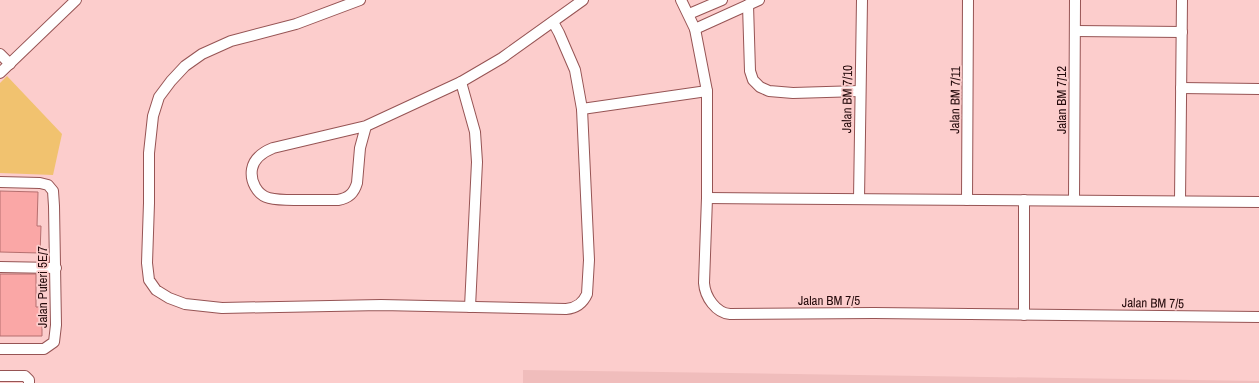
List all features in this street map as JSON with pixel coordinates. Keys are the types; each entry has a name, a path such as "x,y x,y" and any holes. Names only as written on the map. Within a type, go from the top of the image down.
{"street":[{"path":"360,0 296,24 231,41 202,54 185,66 159,97 153,116 149,153 147,263 149,280 156,290 168,298 185,304 222,308 380,305 566,309 577,306 587,294 589,260 582,109 575,70 553,22"},
{"path":"366,126 360,148 356,188 349,197 338,200 270,199 260,193 255,187 252,169 256,159 264,151 366,126 460,82 502,58 583,0"},
{"name":"Jalan BM 7/5","path":"681,0 695,29 707,91 707,198 704,286 707,295 719,311 730,314 874,313 1259,317"},
{"path":"689,14 722,0"},
{"path":"695,29 758,0"},
{"name":"Jalan BM 7/10","path":"859,199 862,0"},
{"name":"Jalan BM 7/11","path":"967,200 968,0"},
{"name":"Jalan BM 7/12","path":"1074,200 1075,0"},
{"path":"1180,201 1182,0"},
{"path":"0,73 71,2"},
{"path":"748,5 750,71 754,80 760,87 769,91 793,93 860,91"},
{"path":"1075,31 1182,32"},
{"path":"0,54 10,64"},
{"path":"460,82 475,132 477,162 470,307"},
{"path":"1181,88 1259,89"},
{"path":"582,109 707,91"},
{"name":"Jalan Puteri 5E/7","path":"0,182 40,183 48,185 53,191 56,268 56,325 54,342 44,349 0,349"},
{"path":"707,198 1259,202"},
{"path":"1024,200 1024,315"},
{"path":"0,267 56,268"},
{"path":"0,376 25,376 29,380 29,383"}],"shaded area":[{"path":"7,76 62,134 53,175 0,173 0,83"},
{"path":"523,370 1259,381 1259,383 523,383"}],"building":[{"path":"0,191 38,192 37,226 41,226 40,253 0,252"},
{"path":"0,274 36,274 36,307 42,307 42,336 0,336"}]}
